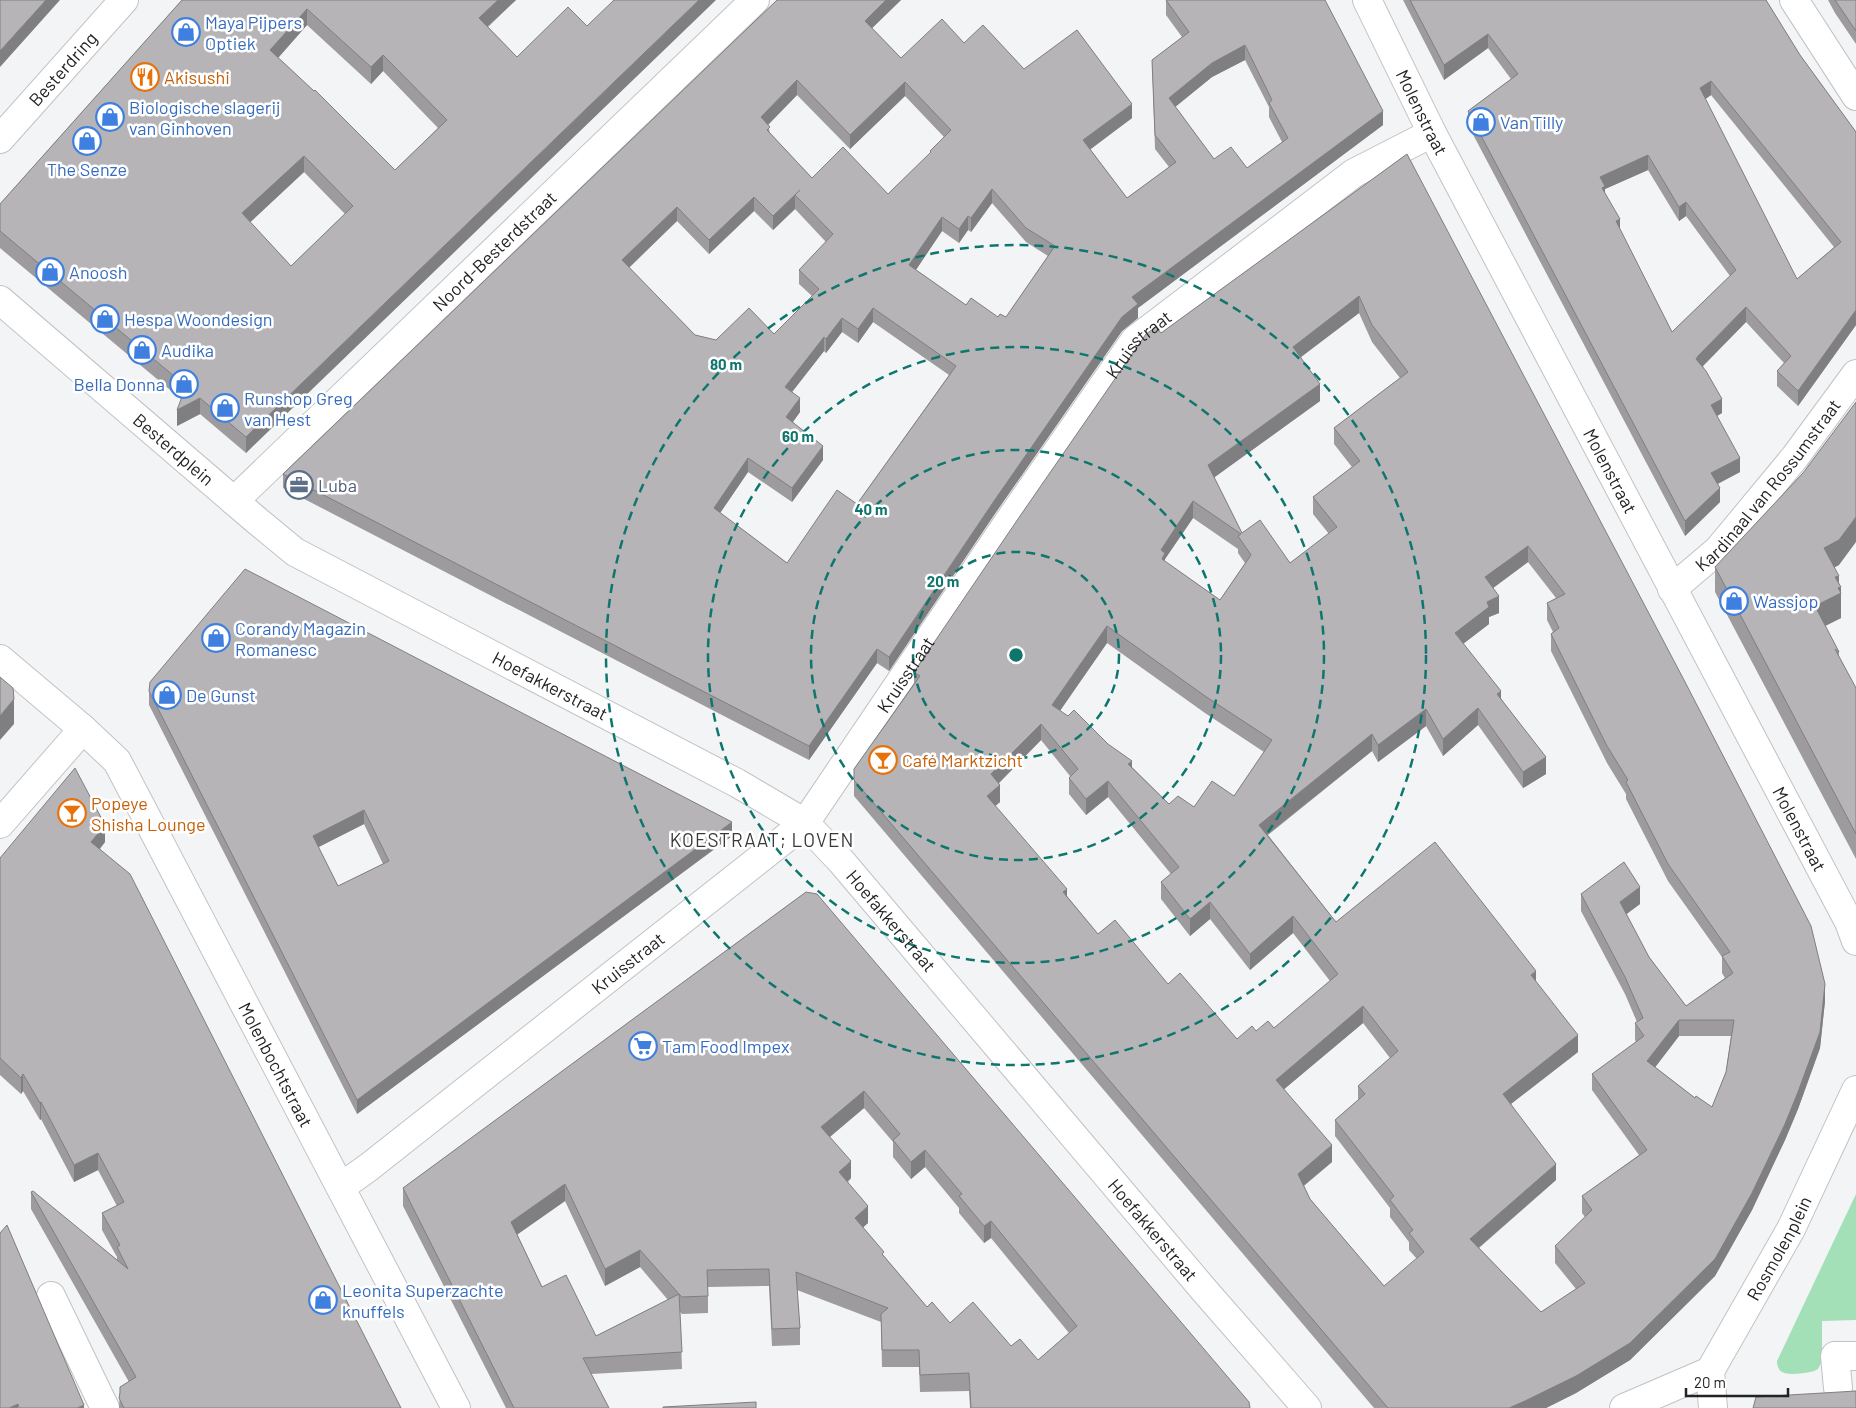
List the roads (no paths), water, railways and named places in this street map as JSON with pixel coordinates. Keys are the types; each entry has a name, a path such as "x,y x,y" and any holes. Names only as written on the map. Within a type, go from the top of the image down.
{"street":[{"name":"Besterdring","path":"0,139 124,0"},
{"name":"Noord-Besterdstraat","path":"234,501 755,0"},
{"name":"Molenstraat","path":"1367,0 1432,133 1849,922 1856,941"},
{"path":"1794,0 1856,96"},
{"name":"Kruisstraat","path":"341,1187 805,823 1007,524 1135,340 1354,173 1432,133"},
{"name":"Besterdplein","path":"0,300 255,519"},
{"name":"Kardinaal van Rossumstraat","path":"1672,589 1718,550 1795,457 1856,374"},
{"name":"Hoefakkerstraat","path":"255,519 295,552 737,783 805,823 841,861 1204,1290 1307,1408"},
{"path":"0,659 83,729 0,824"},
{"name":"Molenbochtstraat","path":"83,729 117,760 456,1408"},
{"name":"Rosmolenplein","path":"1710,1371 1791,1229 1856,1090"},
{"path":"51,1296 105,1408"},
{"path":"1838,1388 1836,1356 1856,1356"},
{"path":"1624,1408 1710,1371 1713,1408"}],"place":[{"name":"Maya Pijpers Optiek","path":"186,32"},
{"name":"Akisushi","path":"145,77"},
{"name":"Biologische slagerij van Ginhoven","path":"110,117"},
{"name":"Van Tilly","path":"1481,122"},
{"name":"The Senze","path":"87,141"},
{"name":"Anoosh","path":"50,272"},
{"name":"Hespa Woondesign","path":"105,319"},
{"name":"Audika","path":"142,350"},
{"name":"Bella Donna","path":"184,384"},
{"name":"Runshop Greg van Hest","path":"225,408"},
{"name":"Luba","path":"299,485"},
{"name":"Wassjop","path":"1734,601"},
{"name":"Corandy Magazin Romanesc","path":"216,638"},
{"name":"De Gunst","path":"167,695"},
{"name":"Café Marktzicht","path":"883,760"},
{"name":"Popeye Shisha Lounge","path":"72,813"},
{"name":"Tam Food Impex","path":"643,1046"},
{"name":"Leonita Superzachte knuffels","path":"323,1300"}],"district":[{"name":"KOESTRAAT; LOVEN","path":"762,839"}]}
